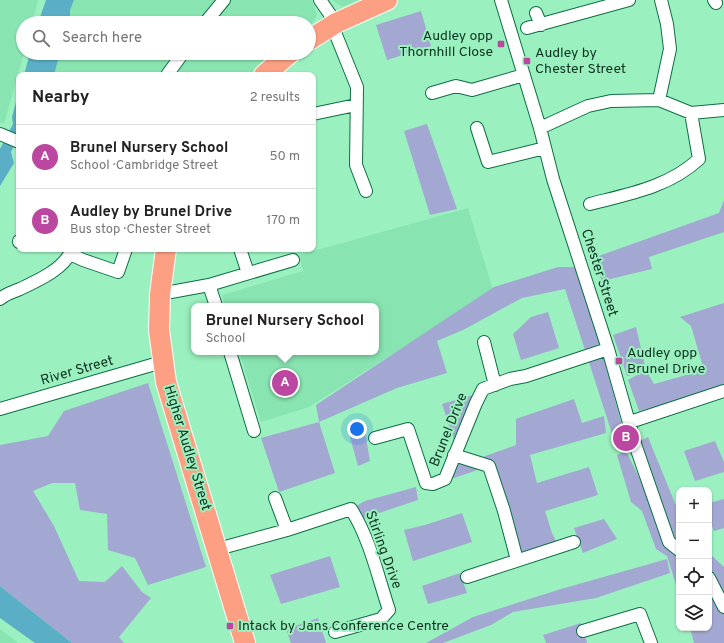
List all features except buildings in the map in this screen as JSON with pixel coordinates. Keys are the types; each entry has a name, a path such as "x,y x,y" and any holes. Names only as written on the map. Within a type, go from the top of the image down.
{"highway":[{"path":"316,36 334,24 388,0"},
{"path":"268,72 282,60"},
{"name":"Higher Audley Street","path":"166,252 160,294 159,330 162,362 166,382 218,549 245,643"}],"street":[{"path":"211,16 224,0"},
{"path":"320,0 334,24 357,87 356,165 366,191"},
{"name":"Chester Street","path":"501,0 582,271 608,349 636,447 669,542 676,548"},
{"path":"527,28 629,0"},
{"path":"659,100 670,49 667,24 661,0"},
{"path":"536,13 541,25"},
{"path":"169,72 178,60"},
{"path":"432,93 456,86 472,90 524,75"},
{"path":"540,128 588,106 611,101 659,100 691,113 724,110"},
{"path":"316,113 356,105"},
{"path":"590,204 643,191 686,172 699,159 691,113"},
{"path":"477,128 488,162 545,148"},
{"path":"0,135 16,141"},
{"path":"0,299 38,280 60,265 70,252"},
{"path":"72,252 83,260 118,272 125,252"},
{"path":"241,252 248,273"},
{"path":"160,294 209,285 293,260"},
{"path":"209,285 215,303"},
{"path":"484,342 495,385"},
{"name":"Brunel Drive","path":"375,438 408,429 426,483 433,484 445,479 480,393 483,389 608,349"},
{"path":"231,355 254,431"},
{"name":"River Street","path":"0,409 162,362"},
{"path":"630,422 724,391"},
{"path":"454,455 489,466 504,511 517,560"},
{"path":"275,498 287,530"},
{"name":"Stirling Drive","path":"218,549 287,530 352,509 358,520 389,610 381,619 335,632"},
{"path":"467,577 574,542"},
{"path":"712,584 724,607"},
{"path":"583,631 640,614 651,643"}],"shaded area":[{"path":"0,0 38,0 34,16 16,16 16,60 22,60 19,72 16,72 16,81 4,124 0,122"},
{"path":"46,0 74,0 70,10 70,16 40,16"},
{"path":"74,0 312,0 317,15 316,18 316,16 70,16 70,10"},
{"path":"332,0 359,0 345,6 341,6"},
{"path":"421,11 431,46 387,60 376,25"},
{"path":"28,60 58,60 55,72 25,72"},
{"path":"58,60 266,60 253,72 55,72"},
{"path":"16,102 16,142 11,152 14,163 0,186 0,149 13,124 12,117"},
{"path":"427,124 457,209 430,215 404,131"},
{"path":"724,200 724,232 649,257 652,269 602,281 593,258 719,213"},
{"path":"468,208 493,290 309,407 261,422 240,355 379,355 379,303 224,303 222,295 303,271 299,255 316,252 316,250"},
{"path":"558,267 575,267 599,344 585,350 565,289 522,298 463,330 437,341 447,373 397,388 319,422 316,405 494,287"},
{"path":"724,303 724,390 639,411 628,380 643,372 627,376 613,335 636,327 646,370 654,384 704,370 691,326 680,317"},
{"path":"548,312 559,348 521,360 513,334 531,317"},
{"path":"603,355 625,437 615,443 588,359"},
{"path":"148,383 206,567 148,585 135,558 108,550 107,514 80,510 75,483 52,483 33,491 54,526 79,581 105,582 122,566 142,592 151,598 119,637 124,643 72,643 0,586 0,445 48,436 64,411"},
{"path":"480,393 457,449 442,404"},
{"path":"574,399 582,423 604,416 606,433 530,455 537,483 589,467 598,495 545,511 552,533 559,547 517,560 489,466 451,479 454,455 474,460 516,445 516,419"},
{"path":"319,422 335,473 279,492 261,438"},
{"path":"364,426 370,461 358,466 350,437"},
{"path":"648,437 676,506 676,584 667,556 656,549 642,511 631,502 617,455 626,451 666,532 640,441"},
{"path":"715,441 724,462 724,472 695,481 684,451"},
{"path":"416,487 418,500 358,520 351,509 365,501"},
{"path":"724,499 724,528 714,531 712,525 712,502"},
{"path":"462,513 472,542 413,561 404,530"},
{"path":"604,519 617,539 583,553 574,528"},
{"path":"330,556 340,587 281,604 270,575"},
{"path":"712,556 724,567 724,643 694,643 691,631 712,631"},
{"path":"667,559 670,573 596,598 513,612 491,625 443,643 426,643 473,617 561,589"},
{"path":"460,573 467,593 428,604 422,586"},
{"path":"0,586 72,643 35,643 0,618"},
{"path":"318,618 326,643 291,643 286,629"},
{"path":"581,623 587,643 546,643 543,635"},
{"path":"0,629 18,643 0,643"}],"place":[{"name":"Audley opp Thornhill Close","path":"501,44"},
{"name":"Audley by Chester Street","path":"527,61"},
{"name":"Audley opp Brunel Drive","path":"619,361"},
{"name":"Brunel Nursery School","path":"285,383"},
{"name":"Audley by Brunel Drive","path":"626,438"},
{"name":"Intack by Jans Conference Centre","path":"230,626"}]}
